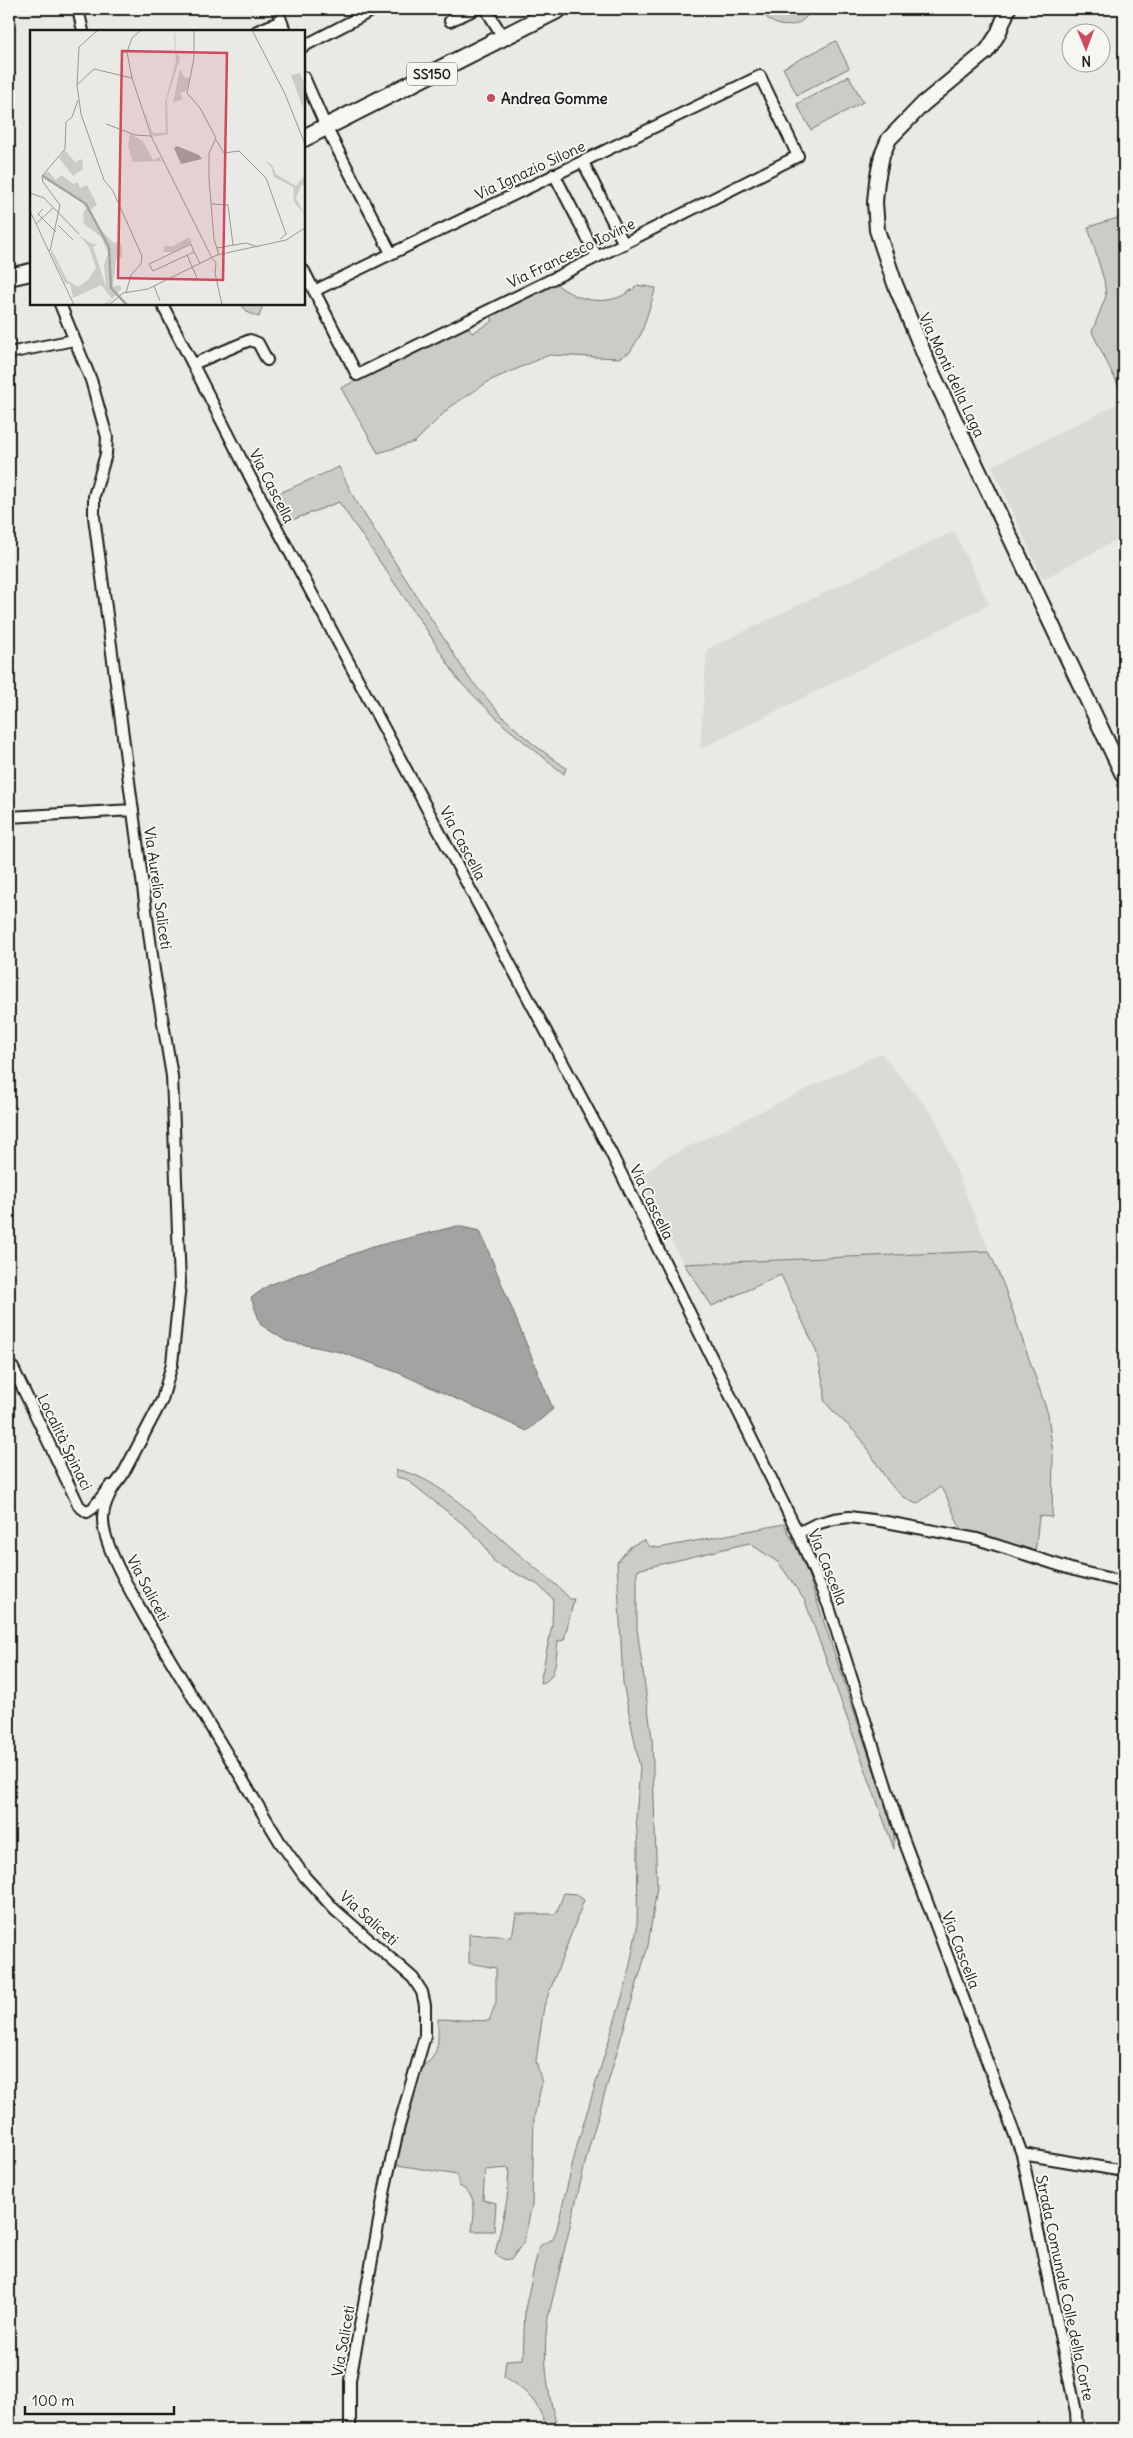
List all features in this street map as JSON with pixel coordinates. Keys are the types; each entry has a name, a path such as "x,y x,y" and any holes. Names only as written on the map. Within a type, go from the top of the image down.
{"main road":[{"name":"SS150","path":"305,138 559,9"},
{"path":"9,277 30,272"}],"street":[{"path":"78,9 83,30"},
{"path":"262,30 283,26 278,9"},
{"path":"305,45 375,9"},
{"path":"450,21 476,9"},
{"path":"486,9 503,37"},
{"name":"Via Monti della Laga","path":"1008,9 998,34 987,51 923,104 889,139 880,160 876,181 877,230 890,270 926,360 1124,777"},
{"name":"Via Ignazio Silone","path":"314,291 760,76 798,156"},
{"path":"305,79 326,127 391,253"},
{"name":"Via Francesco Iovine","path":"314,291 357,374 624,244 798,156"},
{"path":"583,162 624,244"},
{"path":"554,174 597,257"},
{"path":"305,273 314,291"},
{"name":"Via Aurelio Saliceti","path":"60,305 91,380 107,437 106,454 95,491 94,512 154,970 172,1076 180,1284 172,1364 162,1400 122,1476"},
{"name":"Via Cascella","path":"163,305 263,502 610,1151 798,1533 829,1607 900,1830 1022,2154"},
{"path":"9,353 74,340"},
{"path":"193,364 250,340 258,343 267,360"},
{"path":"9,817 133,810"},
{"name":"Località Spinaci","path":"9,1368 13,1368 79,1506 87,1512 93,1508 109,1487 122,1476"},
{"name":"Via Saliceti","path":"122,1476 115,1483 103,1516 104,1528 118,1565 147,1621 280,1842 305,1877 335,1910 413,1978 422,1992 425,2005 425,2036 399,2126 386,2183 350,2380 350,2429"},
{"path":"798,1533 816,1524 834,1519 849,1517 881,1521 976,1538 1074,1570 1124,1582"},
{"path":"1022,2154 1124,2171"},
{"name":"Strada Comunale Colle della Corte","path":"1022,2154 1076,2412 1077,2429"}],"shaded area":[{"path":"766,9 811,9 803,20 797,24 784,26 766,17"},
{"path":"836,41 849,68 797,95 783,68"},
{"path":"849,76 863,102 811,130 797,104"},
{"path":"1124,216 1124,397 1092,332 1106,296 1104,280 1088,227"},
{"path":"554,282 573,295 584,299 596,300 618,298 628,293 637,285 656,288 641,334 630,352 619,358 549,355 491,380 450,407 415,442 378,453 341,388 467,325 472,333 493,321 490,314"},
{"path":"241,305 263,305 259,317 249,313"},
{"path":"1124,401 1124,536 1043,579 992,466"},
{"path":"339,467 354,498 469,678 504,718 533,744 566,768 564,774 506,727 459,681 428,632 339,502 282,524 266,499"},
{"path":"954,531 989,605 700,749 707,649"},
{"path":"881,1053 935,1118 989,1251 684,1264 637,1179 663,1159"},
{"path":"457,1226 480,1231 553,1409 527,1431 399,1373 340,1352 286,1341 261,1325 251,1298 269,1285 372,1247"},
{"path":"989,1251 1004,1286 1048,1414 1053,1454 1052,1517 1039,1516 1035,1554 963,1535 945,1493 940,1487 917,1504 907,1499 891,1485 862,1440 824,1400 825,1391 816,1350 781,1275 712,1306 684,1264"},
{"path":"396,1470 428,1481 445,1492 478,1518 570,1599 574,1599 564,1640 558,1641 553,1673 546,1681 540,1683 552,1625 553,1599 537,1584 495,1563 483,1544 468,1528 406,1479 396,1477"},
{"path":"784,1524 804,1563 894,1830 894,1849 805,1601 779,1563 749,1543 637,1570 637,1628 652,1738 657,1887 648,1946 589,2147 548,2318 545,2346 546,2373 557,2429 547,2429 536,2404 526,2393 504,2377 506,2360 523,2359 525,2309 539,2246 553,2239 557,2228 578,2142 626,1984 637,1929 638,1848 636,1817 640,1768 623,1683 617,1562 631,1546 644,1540 649,1546 659,1548"},
{"path":"564,1893 576,1894 584,1900 544,2006 536,2061 542,2083 534,2117 532,2205 524,2241 511,2260 503,2259 495,2254 507,2200 509,2168 485,2170 483,2200 496,2203 494,2231 472,2231 474,2205 470,2194 459,2186 457,2175 392,2164 421,2066 432,2058 437,2047 438,2019 489,2021 496,2002 496,1968 469,1963 469,1934 512,1937 516,1914 556,1914"}],"place":[{"name":"Andrea Gomme","path":"491,98"}]}
